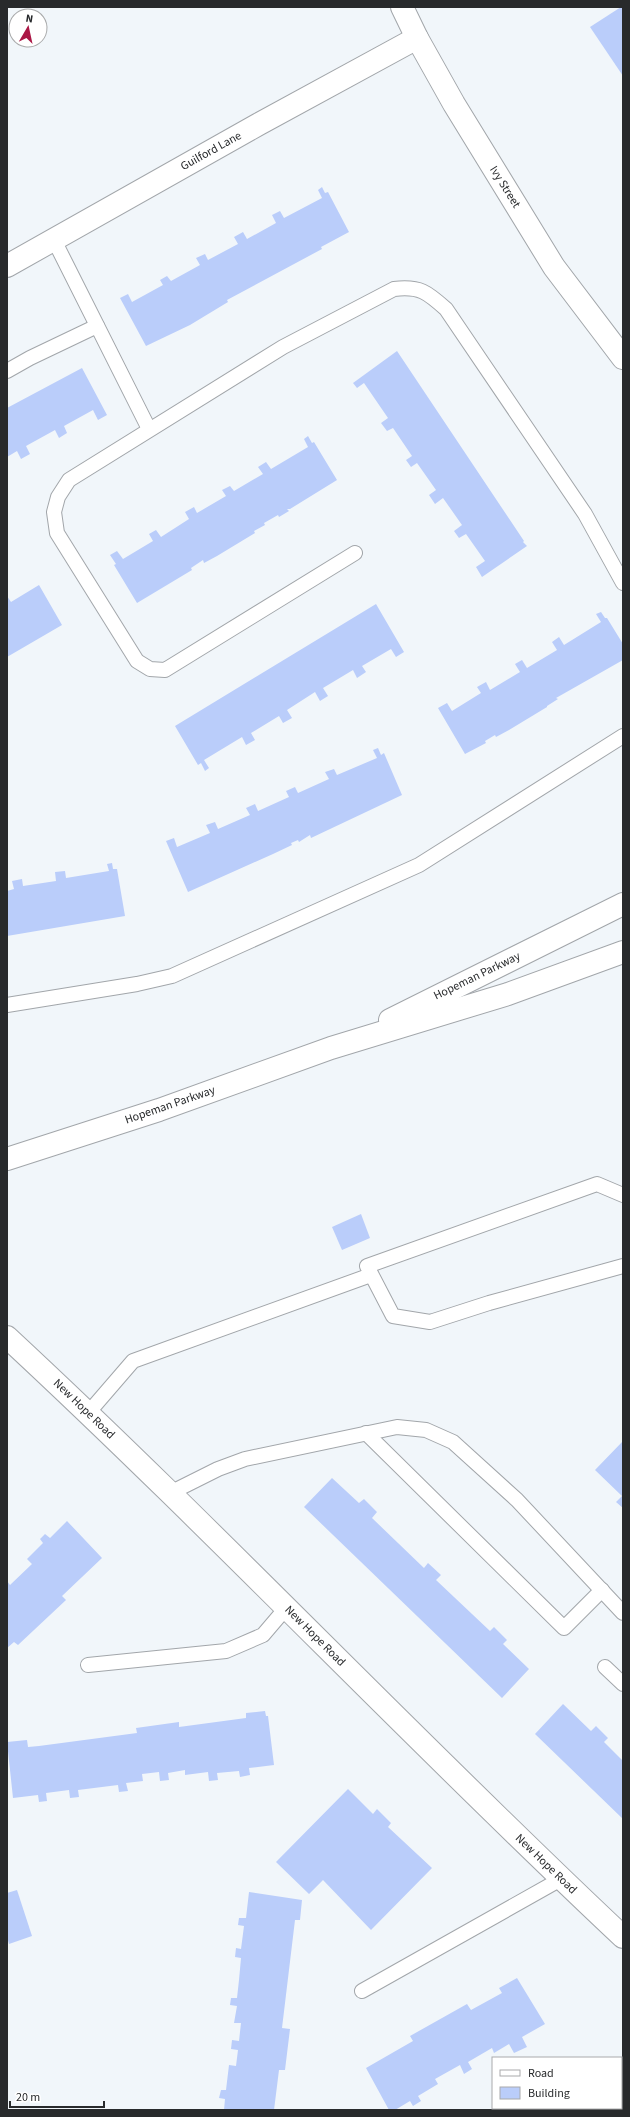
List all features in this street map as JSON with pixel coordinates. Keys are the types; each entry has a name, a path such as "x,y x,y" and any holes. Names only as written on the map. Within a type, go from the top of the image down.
{"main road":[{"name":"Ivy Street","path":"402,7 417,38 454,104 554,267 623,358"},
{"name":"Guilford Lane","path":"7,266 259,124 417,38"},
{"name":"Hopeman Parkway","path":"331,1048 623,904"},
{"name":"Hopeman Parkway","path":"7,1159 159,1110 331,1048 508,994 623,952"},
{"name":"New Hope Road","path":"7,1337 88,1412 561,1879 623,1937"}],"lane":[{"path":"54,240 150,429"},
{"path":"355,553 165,670 150,669 137,662 57,533 54,512 58,497 69,480 283,348 394,289 411,287 428,292 446,309 585,514 623,583"},
{"path":"7,371 30,358 98,326"},
{"path":"7,1005 172,976 419,865 623,736"},
{"path":"623,1195 597,1184 367,1266 393,1316 430,1322 489,1303 623,1266"},
{"path":"88,1412 133,1362 371,1276"},
{"path":"170,1493 218,1469 245,1459 397,1427 426,1430 453,1442 517,1500 623,1613"},
{"path":"366,1434 564,1628 602,1590"},
{"path":"88,1665 226,1651 263,1635 286,1608"},
{"path":"605,1667 623,1684"},
{"path":"362,1991 561,1879"}],"building":[{"path":"623,7 623,76 590,27"},
{"path":"322,187 325,193 328,192 349,232 321,247 322,249 227,300 228,302 190,325 146,346 120,298 128,294 132,302 163,285 160,280 167,276 171,281 200,265 196,258 205,254 208,260 238,244 234,237 243,232 247,239 276,223 272,215 280,211 284,218 322,198 318,190"},
{"path":"397,351 527,546 482,577 476,567 485,561 466,534 459,538 454,531 462,525 443,498 435,504 429,495 436,490 417,463 411,467 406,460 412,456 393,428 387,431 381,423 388,418 364,383 357,388 353,383"},
{"path":"82,368 107,415 98,420 93,410 64,426 67,433 59,438 55,430 26,446 30,454 21,459 17,451 7,457 7,408"},
{"path":"308,436 312,443 314,442 337,480 290,509 287,509 289,511 279,517 278,515 264,523 265,525 254,531 255,533 204,563 203,560 191,568 192,570 137,603 114,565 116,564 110,555 117,551 123,559 153,541 149,534 156,530 161,537 189,519 185,512 194,507 197,513 226,496 222,490 230,486 234,491 263,474 258,467 266,462 271,469 308,447 304,439"},
{"path":"39,585 62,625 7,657 7,596 11,602"},
{"path":"376,604 404,652 396,657 391,649 362,666 366,672 357,678 353,670 323,688 328,696 320,701 315,692 287,710 292,718 283,723 279,716 251,733 255,740 246,745 242,737 204,760 209,768 205,771 201,763 198,765 175,726"},
{"path":"601,612 605,618 607,618 623,644 623,660 556,698 558,699 547,707 509,730 496,737 495,735 485,741 486,743 465,754 438,708 447,703 452,711 481,693 477,687 486,682 490,690 520,672 515,664 522,660 527,668 557,650 552,642 559,637 564,645 601,622 596,614"},
{"path":"378,748 381,755 384,753 402,795 311,838 310,835 299,842 298,840 291,843 292,845 188,892 166,841 174,838 177,847 210,833 206,825 215,822 218,829 250,815 246,808 255,804 258,811 289,797 286,791 295,787 298,793 329,779 325,772 334,769 337,775 377,758 373,750"},
{"path":"112,863 113,869 117,869 125,916 7,936 7,891 14,889 12,881 22,879 23,886 56,881 55,872 65,871 66,878 109,871 107,864"},
{"path":"361,1214 370,1238 342,1250 332,1227"},
{"path":"623,1441 623,1508 616,1502 622,1496 595,1470"},
{"path":"332,1478 359,1503 364,1499 377,1512 372,1518 424,1568 428,1563 441,1575 436,1580 490,1631 494,1627 507,1640 503,1644 529,1669 502,1698 304,1507"},
{"path":"67,1521 102,1558 62,1596 66,1600 18,1645 14,1642 7,1648 7,1581 10,1585 32,1564 27,1559 43,1543 40,1539 45,1534 50,1538"},
{"path":"563,1704 591,1731 596,1726 608,1738 604,1742 623,1761 623,1819 535,1734"},
{"path":"265,1711 266,1716 268,1716 274,1765 249,1768 250,1775 240,1777 239,1771 217,1773 218,1780 209,1781 208,1772 185,1775 185,1770 168,1773 169,1780 160,1781 159,1772 142,1774 143,1781 126,1783 128,1791 119,1792 118,1785 78,1790 79,1797 70,1798 69,1790 46,1793 47,1801 39,1802 38,1795 13,1798 7,1742 27,1740 28,1747 39,1746 137,1733 136,1728 179,1722 179,1727 246,1718 246,1713"},
{"path":"348,1789 373,1814 377,1809 391,1823 388,1827 432,1868 371,1930 323,1880 309,1894 276,1862"},
{"path":"17,1890 32,1936 9,1944 7,1937 7,1893"},
{"path":"249,1892 302,1900 300,1920 295,1920 282,2028 290,2029 285,2070 279,2070 274,2110 224,2110 225,2099 219,2098 221,2090 226,2090 229,2065 236,2066 238,2050 231,2049 232,2040 239,2041 241,2023 234,2023 237,2006 230,2005 231,1998 237,1998 239,1980 241,1958 235,1957 236,1948 241,1949 244,1926 238,1925 239,1918 246,1918"},
{"path":"517,1978 545,2024 522,2037 527,2047 514,2053 509,2044 494,2053 492,2048 468,2062 472,2069 464,2074 460,2065 435,2079 438,2084 418,2096 421,2101 413,2106 410,2101 395,2110 389,2110 366,2068 413,2041 410,2036 467,2004 471,2010 502,1993 499,1988"},
{"path":"623,2101 623,2110 613,2110 622,2109"}]}
